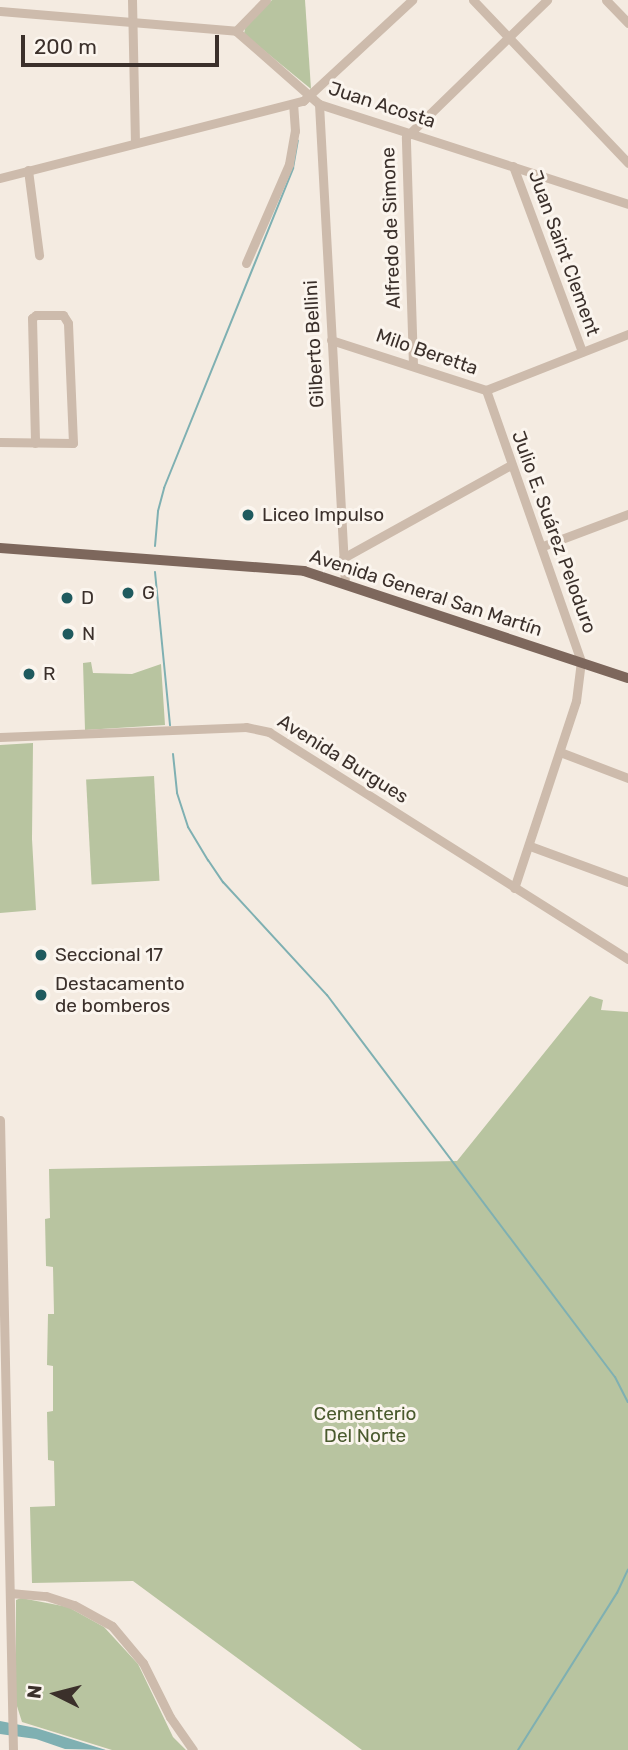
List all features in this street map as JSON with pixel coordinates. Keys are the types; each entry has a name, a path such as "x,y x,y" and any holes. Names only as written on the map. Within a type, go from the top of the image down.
{"main road":[{"name":"Avenida General San Martín","path":"0,548 288,569 345,583 628,678"}],"street":[{"path":"132,0 135,143"},
{"path":"236,31 266,0"},
{"path":"0,11 236,31 310,97 412,0"},
{"path":"473,0 628,163"},
{"path":"408,133 547,0"},
{"path":"606,0 628,23"},
{"name":"Juan Acosta","path":"0,177 293,104 310,97 319,104 628,204"},
{"path":"246,263 289,164 295,131 293,104"},
{"name":"Gilberto Bellini","path":"319,104 345,583"},
{"name":"Alfredo de Simone","path":"408,133 404,149 412,365"},
{"name":"Juan Saint Clement","path":"513,166 582,352"},
{"path":"28,170 39,255"},
{"path":"0,442 35,443 73,443 68,323 63,315 36,315 32,318 35,443"},
{"name":"Milo Beretta","path":"331,340 486,390 628,334"},
{"name":"Julio E. Suárez Peloduro","path":"486,390 581,661 576,701 514,888"},
{"path":"343,558 511,465"},
{"path":"542,546 628,513"},
{"name":"Avenida Burgues","path":"0,737 246,727 262,729 276,735 628,959"},
{"path":"560,752 628,778"},
{"path":"530,846 628,882"},
{"path":"0,1120 4,1538 10,1593 13,1750"},
{"path":"10,1593 46,1596 74,1605 112,1626 143,1663 170,1717 193,1750"},
{"path":"0,1604 10,1606"}],"green space":[{"path":"272,0 305,0 311,89 244,34 246,24"},
{"path":"91,662 93,673 132,674 161,664 165,725 85,730 83,663"},
{"path":"33,743 32,839 36,910 0,913 0,745"},
{"path":"154,776 159,881 92,884 86,780"},
{"name":"Cementerio Del Norte","path":"590,996 603,1000 601,1010 628,1012 628,1750 362,1750 133,1581 32,1583 30,1507 55,1506 54,1461 48,1460 47,1412 53,1411 53,1366 47,1365 48,1314 54,1314 53,1267 46,1266 45,1219 50,1218 49,1169 457,1161"},
{"path":"21,1598 68,1607 104,1627 138,1664 173,1737 186,1750 112,1750 22,1722 16,1703 16,1600"}],"water":[{"path":"0,1721 36,1728 106,1750 65,1749 36,1739 0,1734"}],"waterway":[{"path":"155,546 158,511 164,488 293,168 298,140"},
{"path":"155,572 170,725"},
{"path":"173,754 177,793 188,827 223,882 327,995 615,1377 628,1402"},
{"path":"518,1750 617,1593 628,1569"}],"place":[{"name":"Liceo Impulso","path":"248,515"},
{"name":"G","path":"128,593"},
{"name":"D","path":"67,598"},
{"name":"N","path":"68,634"},
{"name":"R","path":"29,674"},
{"name":"Seccional 17","path":"41,955"},
{"name":"Destacamento de bomberos","path":"41,995"}]}
